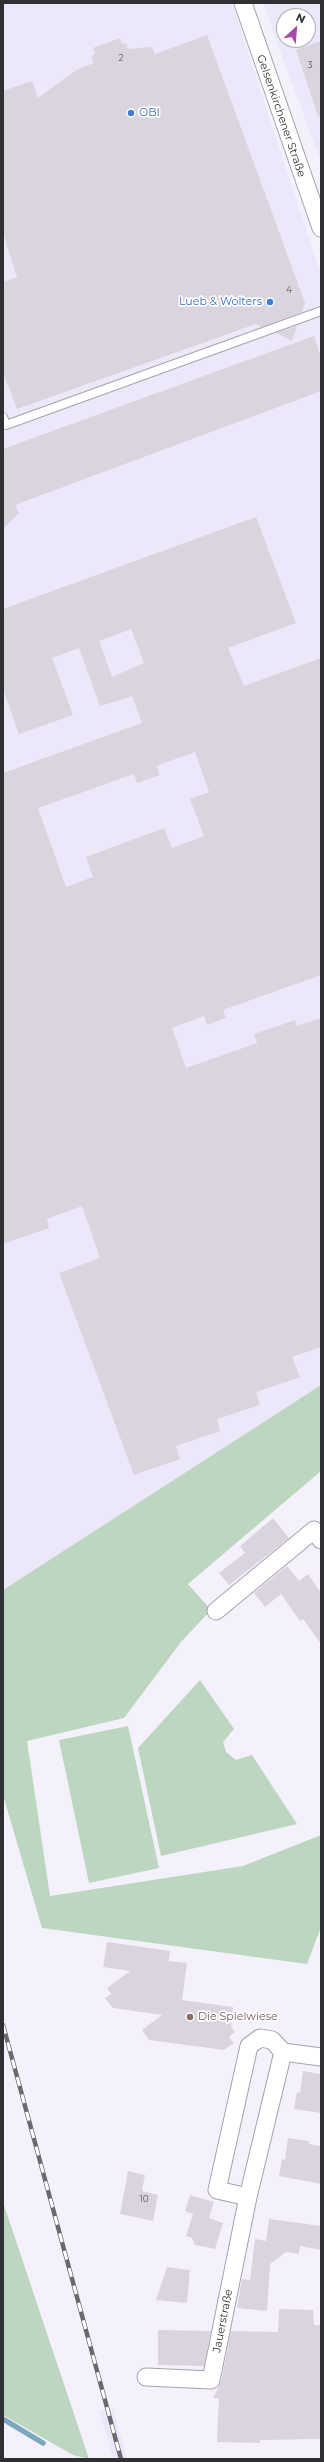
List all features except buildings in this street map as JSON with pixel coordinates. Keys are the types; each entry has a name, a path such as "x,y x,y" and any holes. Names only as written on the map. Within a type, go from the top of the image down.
{"street":[{"name":"Gelsenkirchener Straße","path":"242,3 321,228"},
{"path":"216,1611 314,1530 321,1540"},
{"path":"248,2197 217,2190 249,2046 260,2038 272,2040 283,2052 321,2057"},
{"name":"Jauerstraße","path":"146,2377 211,2380 248,2197 283,2052"}],"lane":[{"path":"3,417 6,425 321,311"}],"shaded area":[{"path":"3,3 232,3 321,275 321,1385 3,1590"},
{"path":"263,3 321,3 321,163 279,48 316,48 316,8 276,8 276,40"},
{"path":"113,2408 127,2459 113,2459 99,2410"}],"green space":[{"path":"321,1385 321,1471 188,1584 211,1610 181,1642 124,1718 27,1741 50,1896 243,1866 321,1835 321,1927 307,1964 42,1928 3,1795 3,1590"},
{"path":"200,1680 234,1729 223,1742 226,1752 236,1760 252,1755 297,1824 161,1856 138,1748"},
{"path":"128,1726 159,1868 89,1883 59,1740"},
{"path":"3,2202 89,2459 73,2455 3,2415"}],"waterway":[{"path":"3,2419 43,2443"}],"railway":[{"path":"3,2025 121,2459"}],"place":[{"name":"OBI","path":"131,113"},
{"name":"Lueb & Wolters","path":"270,302"},
{"name":"Die Spielwiese","path":"190,2017"}]}
